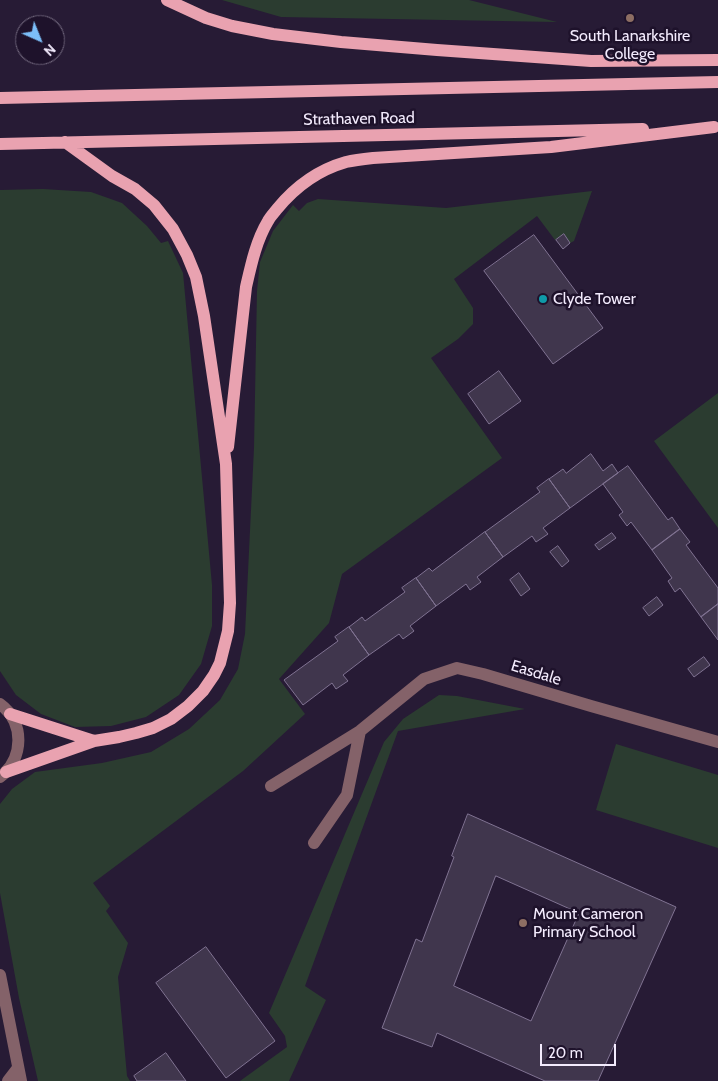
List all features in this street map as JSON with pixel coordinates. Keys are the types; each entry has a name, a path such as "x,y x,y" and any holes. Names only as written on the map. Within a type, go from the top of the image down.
{"main road":[{"path":"167,0 206,18 232,26 273,34 341,42 592,61 718,60"},
{"name":"Strathaven Road","path":"0,98 718,82"},
{"path":"226,464 246,287 251,266 268,220 289,195 304,182 323,171 346,162 373,158 550,147 716,127"},
{"name":"Strathaven Road","path":"0,144 716,127"},
{"path":"3,775 94,740 136,734 171,719 203,691 214,675 225,648 228,631 230,603 226,464 204,316 196,277 174,228 154,205 135,189 112,176 65,142"},
{"path":"10,714 94,740"}],"street":[{"name":"Easdale","path":"271,786 360,731 424,679 457,668 718,742"},
{"path":"0,704 17,725 19,737 18,750 14,762 3,775"},
{"path":"314,844 347,795 360,731"},
{"path":"0,975 20,1075 8,1081"}],"green space":[{"path":"222,0 469,0 557,22 281,17"},
{"path":"43,189 91,192 122,203 147,226 161,243 168,241 183,273 212,585 212,626 201,664 179,695 146,717 111,726 75,727 41,714 16,695 0,671 0,190"},
{"path":"592,191 574,241 570,243 564,234 555,240 537,216 454,279 473,308 473,324 458,339 431,358 502,458 342,574 329,623 279,679 305,714 243,771 93,883 110,906 106,911 128,943 118,977 127,1076 130,1081 38,1081 19,998 0,893 0,804 12,789 35,772 102,763 151,752 189,729 220,700 238,669 245,634 254,448 257,291 260,262 273,231 293,205 299,211 307,203 318,199 446,208"},
{"path":"718,393 718,528 654,441"},
{"path":"439,695 457,696 525,709 398,731 305,986 326,1000 289,1081 240,1081 287,1047 285,1036 269,1013 384,742 403,719"},
{"path":"616,744 718,775 718,848 596,810"}],"building":[{"path":"564,234 570,243 563,249 556,240"},
{"name":"Clyde Tower","path":"534,235 603,328 553,364 484,271"},
{"path":"499,371 521,401 489,424 468,394"},
{"path":"591,454 603,471 612,464 618,473 570,508 549,479 563,469 566,473"},
{"path":"628,466 668,520 672,517 680,529 652,550 631,522 627,526 619,515 623,512 603,484"},
{"path":"549,479 570,508 543,528 548,534 536,542 532,536 503,557 485,532 540,492 537,488"},
{"path":"680,529 690,542 686,545 718,588 718,604 701,617 680,588 675,592 668,581 672,578 652,550"},
{"path":"485,532 503,557 477,577 481,582 470,590 466,584 436,606 416,578 429,568 432,571"},
{"path":"612,533 616,538 599,550 595,545"},
{"path":"558,546 569,561 562,567 550,552"},
{"path":"519,573 530,589 521,596 510,580"},
{"path":"416,578 436,606 410,626 414,631 403,639 399,634 369,655 349,627 362,617 365,621 405,592 402,588"},
{"path":"657,597 663,605 649,616 643,608"},
{"path":"718,604 718,640 701,617"},
{"path":"349,627 369,655 343,675 348,681 336,689 332,683 303,705 284,680 338,641 335,637"},
{"path":"704,657 710,665 694,677 688,669"},
{"path":"468,814 676,907 598,1081 545,1081 437,1033 432,1047 382,1028 416,939 422,942 454,857 452,856","holes":["496,876 579,913 531,1021 454,986"]},
{"path":"206,947 275,1041 226,1078 156,983"},
{"path":"166,1053 186,1081 137,1081 134,1076"}],"place":[{"name":"South Lanarkshire College","path":"630,18"},
{"name":"Clyde Tower","path":"543,299"},
{"name":"Mount Cameron Primary School","path":"523,923"}]}
